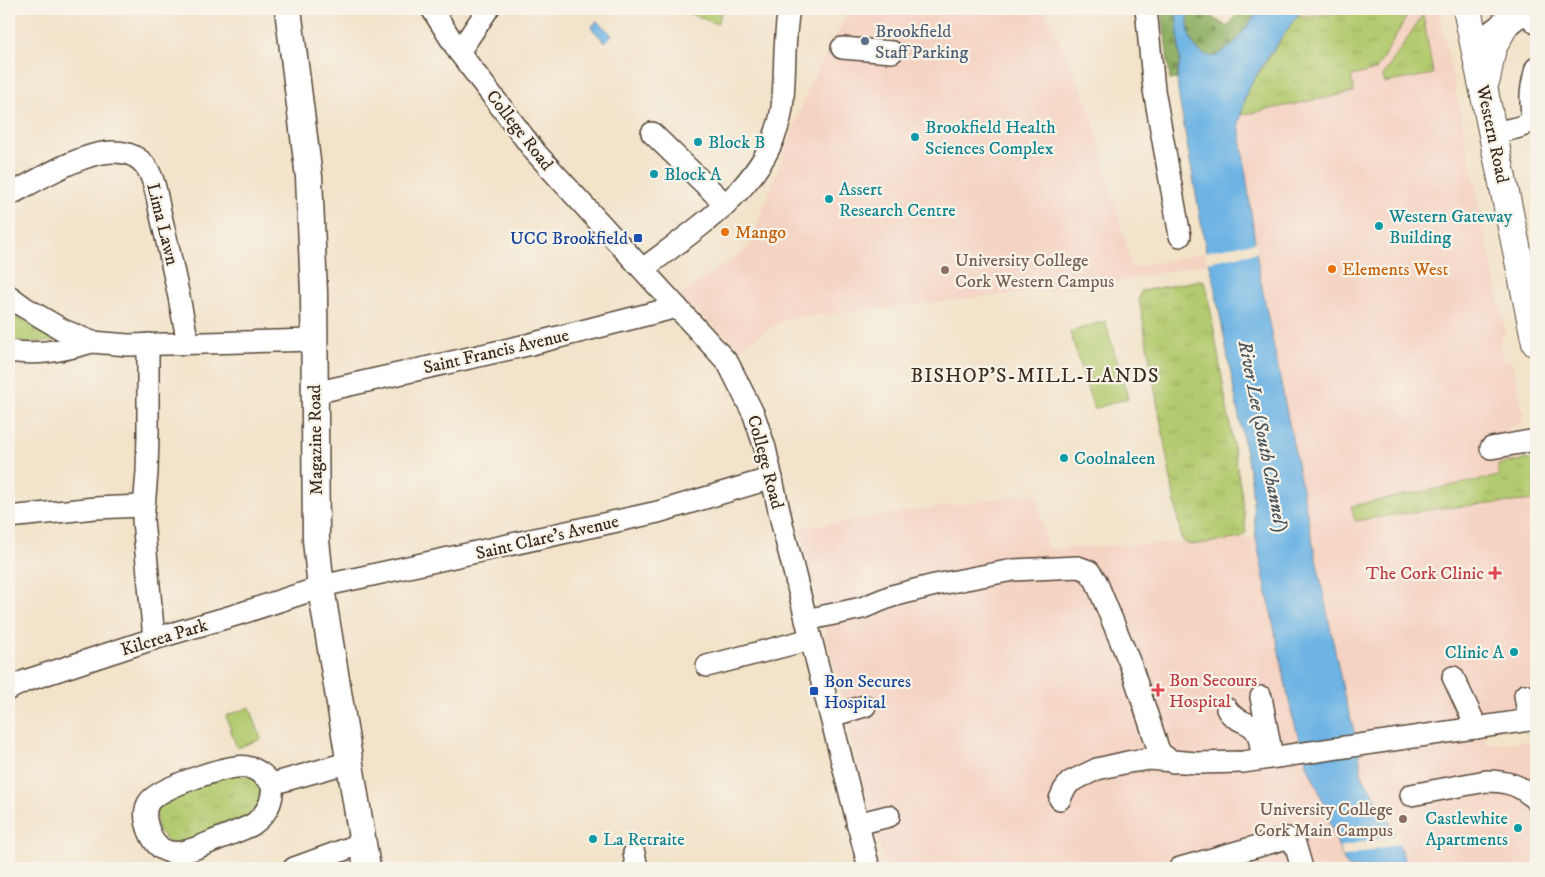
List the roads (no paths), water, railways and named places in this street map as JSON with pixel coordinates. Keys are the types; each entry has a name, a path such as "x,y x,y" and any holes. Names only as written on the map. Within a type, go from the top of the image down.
{"highway":[{"name":"Western Road","path":"1467,9 1536,343"},
{"path":"1484,90 1492,48 1497,37 1523,17"}],"main road":[{"name":"Magazine Road","path":"288,9 309,177 314,280 316,540 320,588 368,868"},
{"path":"1471,9 1486,24 1496,26 1523,17"},
{"path":"1475,47 1523,17"}],"street":[{"name":"College Road","path":"432,9 459,52 536,153 644,269 728,363 735,375 760,430 869,868"},
{"path":"459,52 488,9"},
{"path":"644,269 726,205 758,165 777,128 783,92 789,9"},
{"path":"1146,9 1154,90 1180,236"},
{"path":"842,48 892,52"},
{"path":"1493,132 1516,128 1530,121 1532,114 1531,96 1536,68"},
{"path":"652,133 726,205"},
{"name":"Lima Lawn","path":"9,195 89,156 102,153 125,153 140,160 152,177 179,291 188,343"},
{"path":"9,296 63,330 92,342 112,345 314,340"},
{"name":"Saint Francis Avenue","path":"314,393 526,345 678,307"},
{"path":"9,351 27,354 50,352 92,342"},
{"path":"148,344 147,472 143,506 143,534 154,639"},
{"path":"1491,448 1536,440"},
{"name":"Saint Clare's Avenue","path":"320,588 658,512 772,478"},
{"path":"9,517 95,508 143,506"},
{"path":"707,666 892,596 935,585 1013,570 1078,567 1089,571 1096,581 1131,666 1158,748 1161,754 1173,762"},
{"name":"Kilcrea Park","path":"9,689 25,681 154,639 320,588"},
{"path":"1453,677 1477,728"},
{"path":"1060,799 1070,782 1097,769 1128,762 1149,759 1173,762 1219,763 1267,759 1533,720 1525,695"},
{"path":"1247,723 1255,719 1261,697 1267,759"},
{"path":"831,716 865,706"},
{"path":"1227,709 1234,718 1247,723 1258,732 1267,759"},
{"path":"272,784 350,762"},
{"path":"237,766 258,771 272,784 273,791 268,810 252,825 190,851 170,852 160,848 153,841 146,823 145,811 149,802 160,792 223,768 237,766"},
{"path":"1411,795 1497,781 1512,784 1526,792 1536,801"},
{"path":"857,824 889,816"},
{"path":"1180,868 1287,838 1295,844 1302,868"},
{"path":"294,868 363,843"}],"water":[{"name":"River Lee (South Channel)","path":"1176,9 1188,9 1189,33 1194,46 1206,55 1215,57 1234,44 1260,9 1302,9 1263,64 1247,91 1239,123 1259,272 1344,695 1358,745 1362,775 1391,825 1408,868 1349,868 1342,857 1319,791 1307,765 1291,711 1256,538 1251,480 1212,273 1206,251 1179,98 1177,79 1180,61"},
{"path":"597,21 612,35 605,42 591,28"}],"place":[{"name":"Brookfield Staff Parking","path":"865,41"},
{"name":"Brookfield Health Sciences Complex","path":"915,137"},
{"name":"Block B","path":"698,142"},
{"name":"Block A","path":"654,174"},
{"name":"Assert Research Centre","path":"829,199"},
{"name":"Western Gateway Building","path":"1379,226"},
{"name":"Mango","path":"725,232"},
{"name":"UCC Brookfield","path":"638,238"},
{"name":"Elements West","path":"1332,269"},
{"name":"University College Cork Western Campus","path":"945,270"},
{"name":"Coolnaleen","path":"1064,458"},
{"name":"The Cork Clinic","path":"1495,573"},
{"name":"Clinic A","path":"1514,652"},
{"name":"Bon Secours Hospital","path":"1158,690"},
{"name":"Bon Secures Hospital","path":"814,691"},
{"name":"University College Cork Main Campus","path":"1403,819"},
{"name":"Castlewhite Apartments","path":"1518,828"},
{"name":"La Retraite","path":"593,839"}],"district":[{"name":"BISHOP'S-MILL-LANDS","path":"1035,375"}]}
